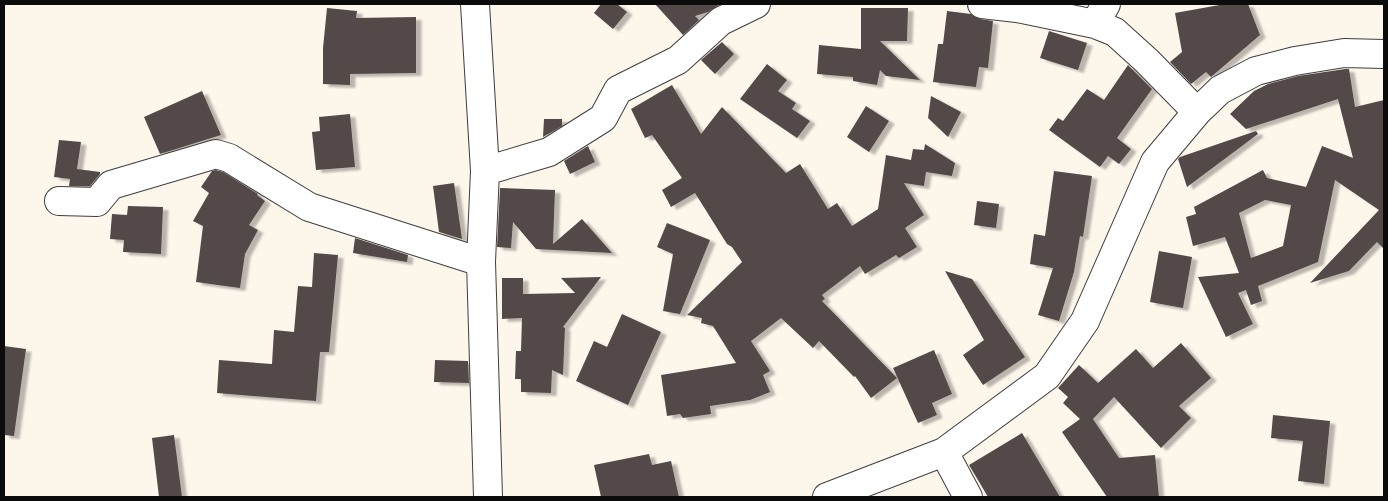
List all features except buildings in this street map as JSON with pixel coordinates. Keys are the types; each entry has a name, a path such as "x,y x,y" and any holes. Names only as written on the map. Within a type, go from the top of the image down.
{"street":[{"path":"475,4 485,171 481,262 488,497"},
{"path":"485,171 549,152 603,118 618,90 678,60 721,21 756,4"},
{"path":"982,4 1100,14 1115,32 1147,61 1197,112"},
{"path":"826,497 944,452 1048,376 1085,321 1155,162 1197,112 1220,90 1256,72 1295,61 1344,53 1384,54"},
{"path":"59,201 96,202 111,185 216,154 228,158 309,207 481,262"},
{"path":"944,452 968,497"}]}
